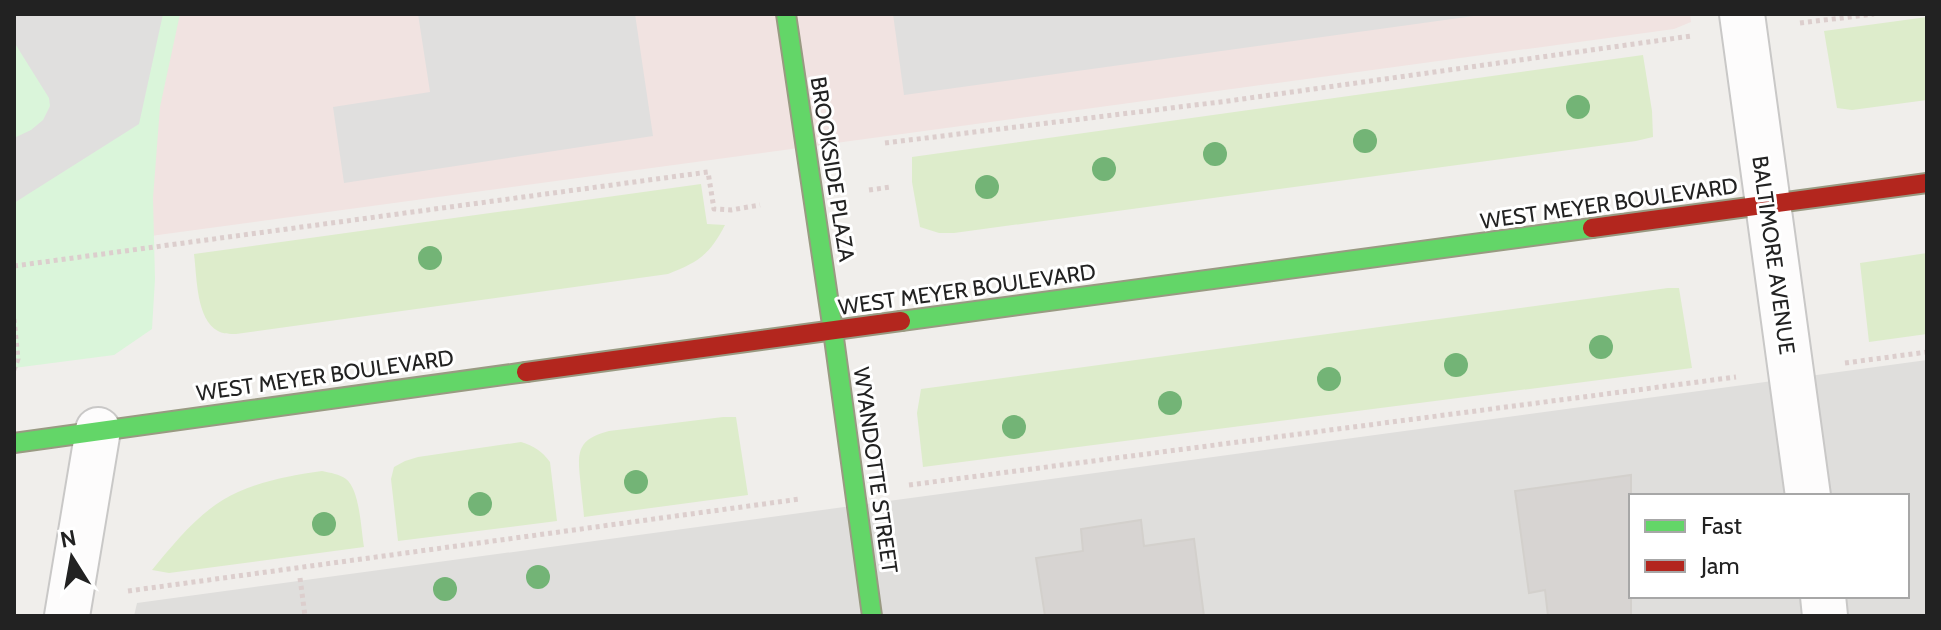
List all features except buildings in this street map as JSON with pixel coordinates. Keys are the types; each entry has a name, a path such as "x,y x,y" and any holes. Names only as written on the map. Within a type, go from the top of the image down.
{"main road":[{"name":"BROOKSIDE PLAZA","path":"786,14 833,331"},
{"name":"WEST MEYER BOULEVARD","path":"14,443 1927,183"},
{"name":"WYANDOTTE STREET","path":"833,331 872,616"}],"street":[{"name":"BALTIMORE AVENUE","path":"1743,22 1808,494"},
{"path":"67,616 98,430"}],"path":[{"path":"885,143 1228,101 1743,22 1874,14"},
{"path":"14,266 708,172 714,209 731,210"},
{"path":"14,319 18,359 14,370"},
{"path":"147,588 1927,352"},
{"path":"300,578 305,616"}],"shaded area":[{"path":"14,14 163,14 139,124 14,203 14,138 43,120 50,106 49,98 14,42"},
{"path":"154,14 1690,14 1691,22 1674,29 121,240"},
{"path":"418,14 635,14 653,136 344,183 333,107 430,92"},
{"path":"893,14 1488,14 904,95"},
{"path":"1927,360 1927,616 134,616 137,603"}],"green space":[{"path":"14,14 180,14 160,107 153,198 155,279 152,329 114,355 14,368"},
{"path":"1927,17 1927,100 1852,110 1837,108 1824,31"},
{"path":"1643,55 1653,137 954,233 939,233 920,227 912,182 912,157"},
{"path":"701,184 707,224 725,225 702,256 668,274 236,334 222,333 211,325 199,297 194,254"},
{"path":"1927,253 1927,334 1869,342 1860,263"},
{"path":"1679,288 1692,368 923,467 917,413 921,389"},
{"path":"736,417 748,495 584,517 579,460 582,447 591,438 609,431"},
{"path":"521,442 537,449 550,462 557,521 398,541 391,479 394,467 418,457"},
{"path":"322,471 341,476 351,484 357,501 364,547 169,573 152,570 191,526 225,498 269,481"}],"traffic: fast":[{"path":"786,14 872,616"},
{"path":"901,321 1592,228"},
{"path":"14,443 526,372"}],"traffic: jam":[{"path":"1592,228 1927,183"},
{"path":"526,372 901,321"}]}
